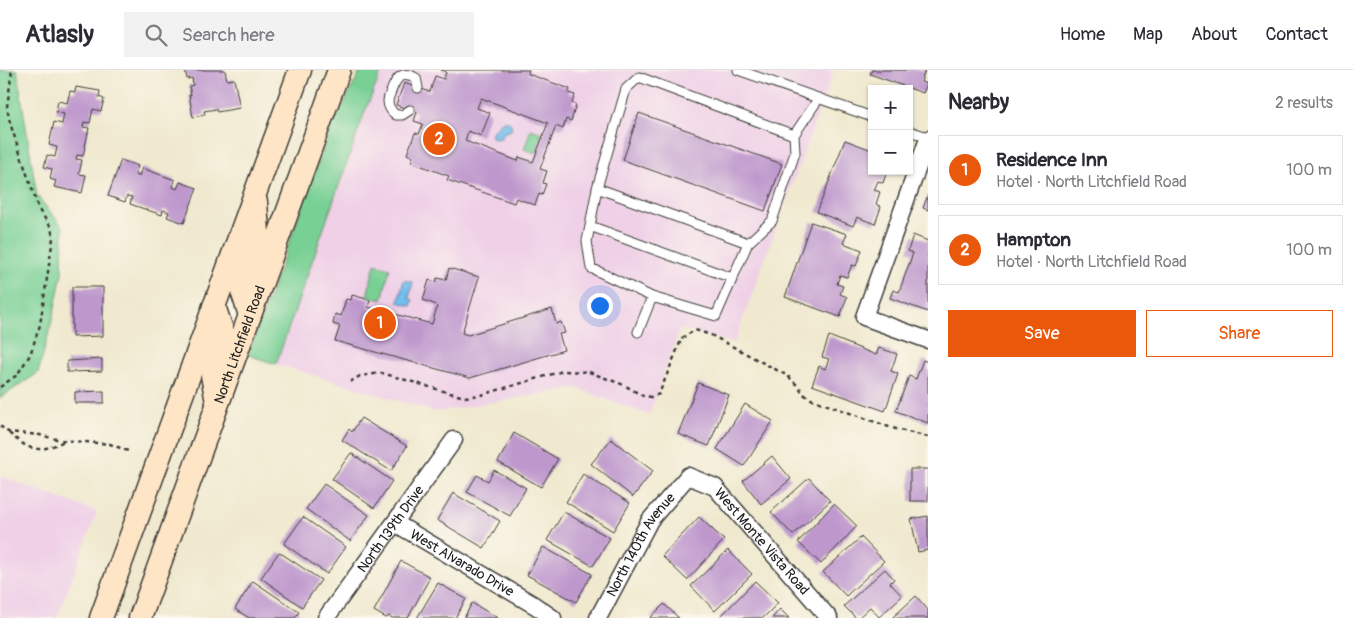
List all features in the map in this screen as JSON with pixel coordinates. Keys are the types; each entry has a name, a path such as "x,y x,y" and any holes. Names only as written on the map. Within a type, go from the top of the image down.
{"main road":[{"path":"101,618 300,70"},
{"name":"North Litchfield Road","path":"140,618 339,70"},
{"path":"250,316 241,288 244,272 258,233 255,193"},
{"path":"214,306 223,337 212,375 218,405"}],"street":[{"path":"928,138 864,317 928,340"},
{"name":"North 139th Drive","path":"326,618 454,440"},
{"name":"North 140th Avenue","path":"598,618 650,520 688,476"},
{"name":"West Monte Vista Road","path":"688,476 716,486 829,618"},
{"name":"West Alvarado Drive","path":"395,522 553,618"}],"lane":[{"path":"738,70 868,116"},
{"path":"794,135 640,73 626,89 597,188 587,241 591,268 652,297 716,316 748,243 772,221 795,153 794,135 819,98"},
{"path":"410,110 406,114 396,115 392,111 388,100 396,79 400,76 410,74 416,78 418,88"},
{"path":"913,132 928,138"},
{"path":"597,188 748,243"},
{"path":"590,226 732,278"},
{"path":"638,332 652,297"}],"path":[{"path":"0,388 17,375 30,355 40,325 53,238 51,227 39,210 10,123 7,107 12,70"},
{"path":"350,382 360,376 382,373 464,397 481,395 563,371 589,372 624,385 644,396 651,397 659,394 682,338 695,330 712,335 788,376 800,388 802,394 811,399 892,428 928,437"},
{"path":"0,426 22,444 35,449 50,448 65,440"},
{"path":"8,432 110,444 128,450"}],"shaded area":[{"path":"382,70 834,70 734,343 680,329 649,415 576,388 436,412 276,364 364,114"},
{"path":"0,476 97,512 57,618 0,618"}],"green space":[{"path":"0,70 17,70 37,196 63,227 62,274 38,373 0,398"},
{"path":"361,70 382,70 364,114 276,364 248,355 329,133"},
{"path":"531,129 542,133 535,153 524,149"},
{"path":"375,264 390,268 382,300 367,296"}],"water":[{"path":"503,121 508,121 512,129 504,132 501,138 494,139 491,135 494,129"},
{"path":"404,280 413,282 409,298 413,300 411,306 398,302"}],"building":[{"path":"185,70 225,70 227,80 234,79 240,108 217,112 216,109 204,111 205,115 193,117 189,95 191,95 189,86 193,85 192,78 187,79"},
{"path":"441,70 529,70 528,74 570,89 568,93 575,95 572,103 576,105 571,121 566,119 563,129 556,126 540,169 547,171 543,183 546,184 542,195 539,194 535,205 516,198 514,203 447,180 449,176 411,162 413,157 407,154 415,133 419,134 423,124 414,121 417,112 396,105 404,83 430,92 435,76 444,79 446,72","holes":["481,98 548,123 533,162 519,157 518,161 465,141 468,131 481,136 490,113 477,108"]},
{"path":"872,70 925,70 921,82 927,84 923,93 913,89 913,85 901,85 870,74"},
{"path":"76,87 100,91 99,97 104,99 101,111 93,109 90,123 84,122 83,127 89,128 83,156 77,155 76,159 82,160 79,174 86,175 82,193 54,187 56,181 50,179 52,169 44,167 47,155 55,157 57,147 49,145 54,122 62,124 64,114 56,112 58,101 67,103 70,91 75,92"},
{"path":"639,113 782,164 765,211 623,160"},
{"path":"845,140 868,149 868,175 886,175 883,183 878,181 874,190 880,192 876,204 881,207 875,224 857,217 853,226 817,212"},
{"path":"121,160 138,166 135,175 139,176 142,168 175,180 173,187 177,189 180,182 197,188 184,223 167,217 169,212 163,210 162,215 130,204 132,197 127,196 125,202 108,196"},
{"path":"928,195 928,210 923,208"},
{"path":"811,222 847,234 843,243 862,250 856,266 852,265 847,277 840,275 837,284 843,286 840,294 847,297 840,317 785,297"},
{"path":"913,235 928,241 928,312 890,298 893,290 899,292 913,253 908,251"},
{"path":"449,268 479,277 462,333 468,335 552,309 556,324 561,322 565,333 559,334 564,350 470,378 335,341 340,326 333,324 335,314 341,316 346,299 351,300 352,295 370,300 368,307 432,324 437,307 423,300 429,280 436,282 437,278 446,280"},
{"path":"72,287 103,287 103,336 72,337"},
{"path":"829,336 876,355 879,348 897,354 891,371 898,374 885,411 812,385 819,366 825,369 829,359 822,357"},
{"path":"102,359 102,371 67,372 67,361"},
{"path":"923,360 928,362 928,423 896,411 909,376 916,379"},
{"path":"698,383 729,395 709,446 678,434"},
{"path":"104,391 104,403 75,403 75,392"},
{"path":"745,404 773,421 744,466 717,449"},
{"path":"361,418 407,446 391,471 342,440 349,429 352,432"},
{"path":"514,433 558,459 541,487 498,462"},
{"path":"611,439 653,471 633,497 591,464"},
{"path":"351,453 392,481 374,508 332,479"},
{"path":"772,456 791,479 761,504 743,481"},
{"path":"910,469 928,469 928,501 910,501"},
{"path":"494,470 526,488 510,516 467,492 477,475 488,481"},
{"path":"583,474 630,503 613,531 566,502"},
{"path":"809,478 830,501 793,535 771,512"},
{"path":"324,484 369,515 350,541 306,509"},
{"path":"453,493 500,521 484,548 437,520"},
{"path":"834,504 857,526 821,564 798,542"},
{"path":"564,512 610,538 593,566 547,540"},
{"path":"928,516 928,550 918,552 911,519"},
{"path":"303,517 346,547 327,574 284,544"},
{"path":"699,517 724,540 687,580 662,556"},
{"path":"861,537 884,561 846,596 823,572"},
{"path":"543,547 592,574 576,602 527,575"},
{"path":"728,550 752,574 715,611 691,586"},
{"path":"279,552 321,580 302,607 261,578"},
{"path":"401,561 430,577 408,618 392,618 389,616 386,618 374,611"},
{"path":"885,569 894,579 890,583 902,596 879,617 870,607 856,618 844,606"},
{"path":"253,581 299,612 295,618 249,618 235,609"},
{"path":"755,581 778,603 763,618 719,618"},
{"path":"438,583 466,599 455,618 417,618"},
{"path":"916,596 928,610 928,618 892,618"},
{"path":"472,603 498,618 464,618"},
{"path":"664,604 679,618 650,618"},
{"path":"780,609 789,618 772,618"}],"place":[{"name":"Hampton","path":"439,139"},
{"name":"Residence Inn","path":"380,323"}]}
